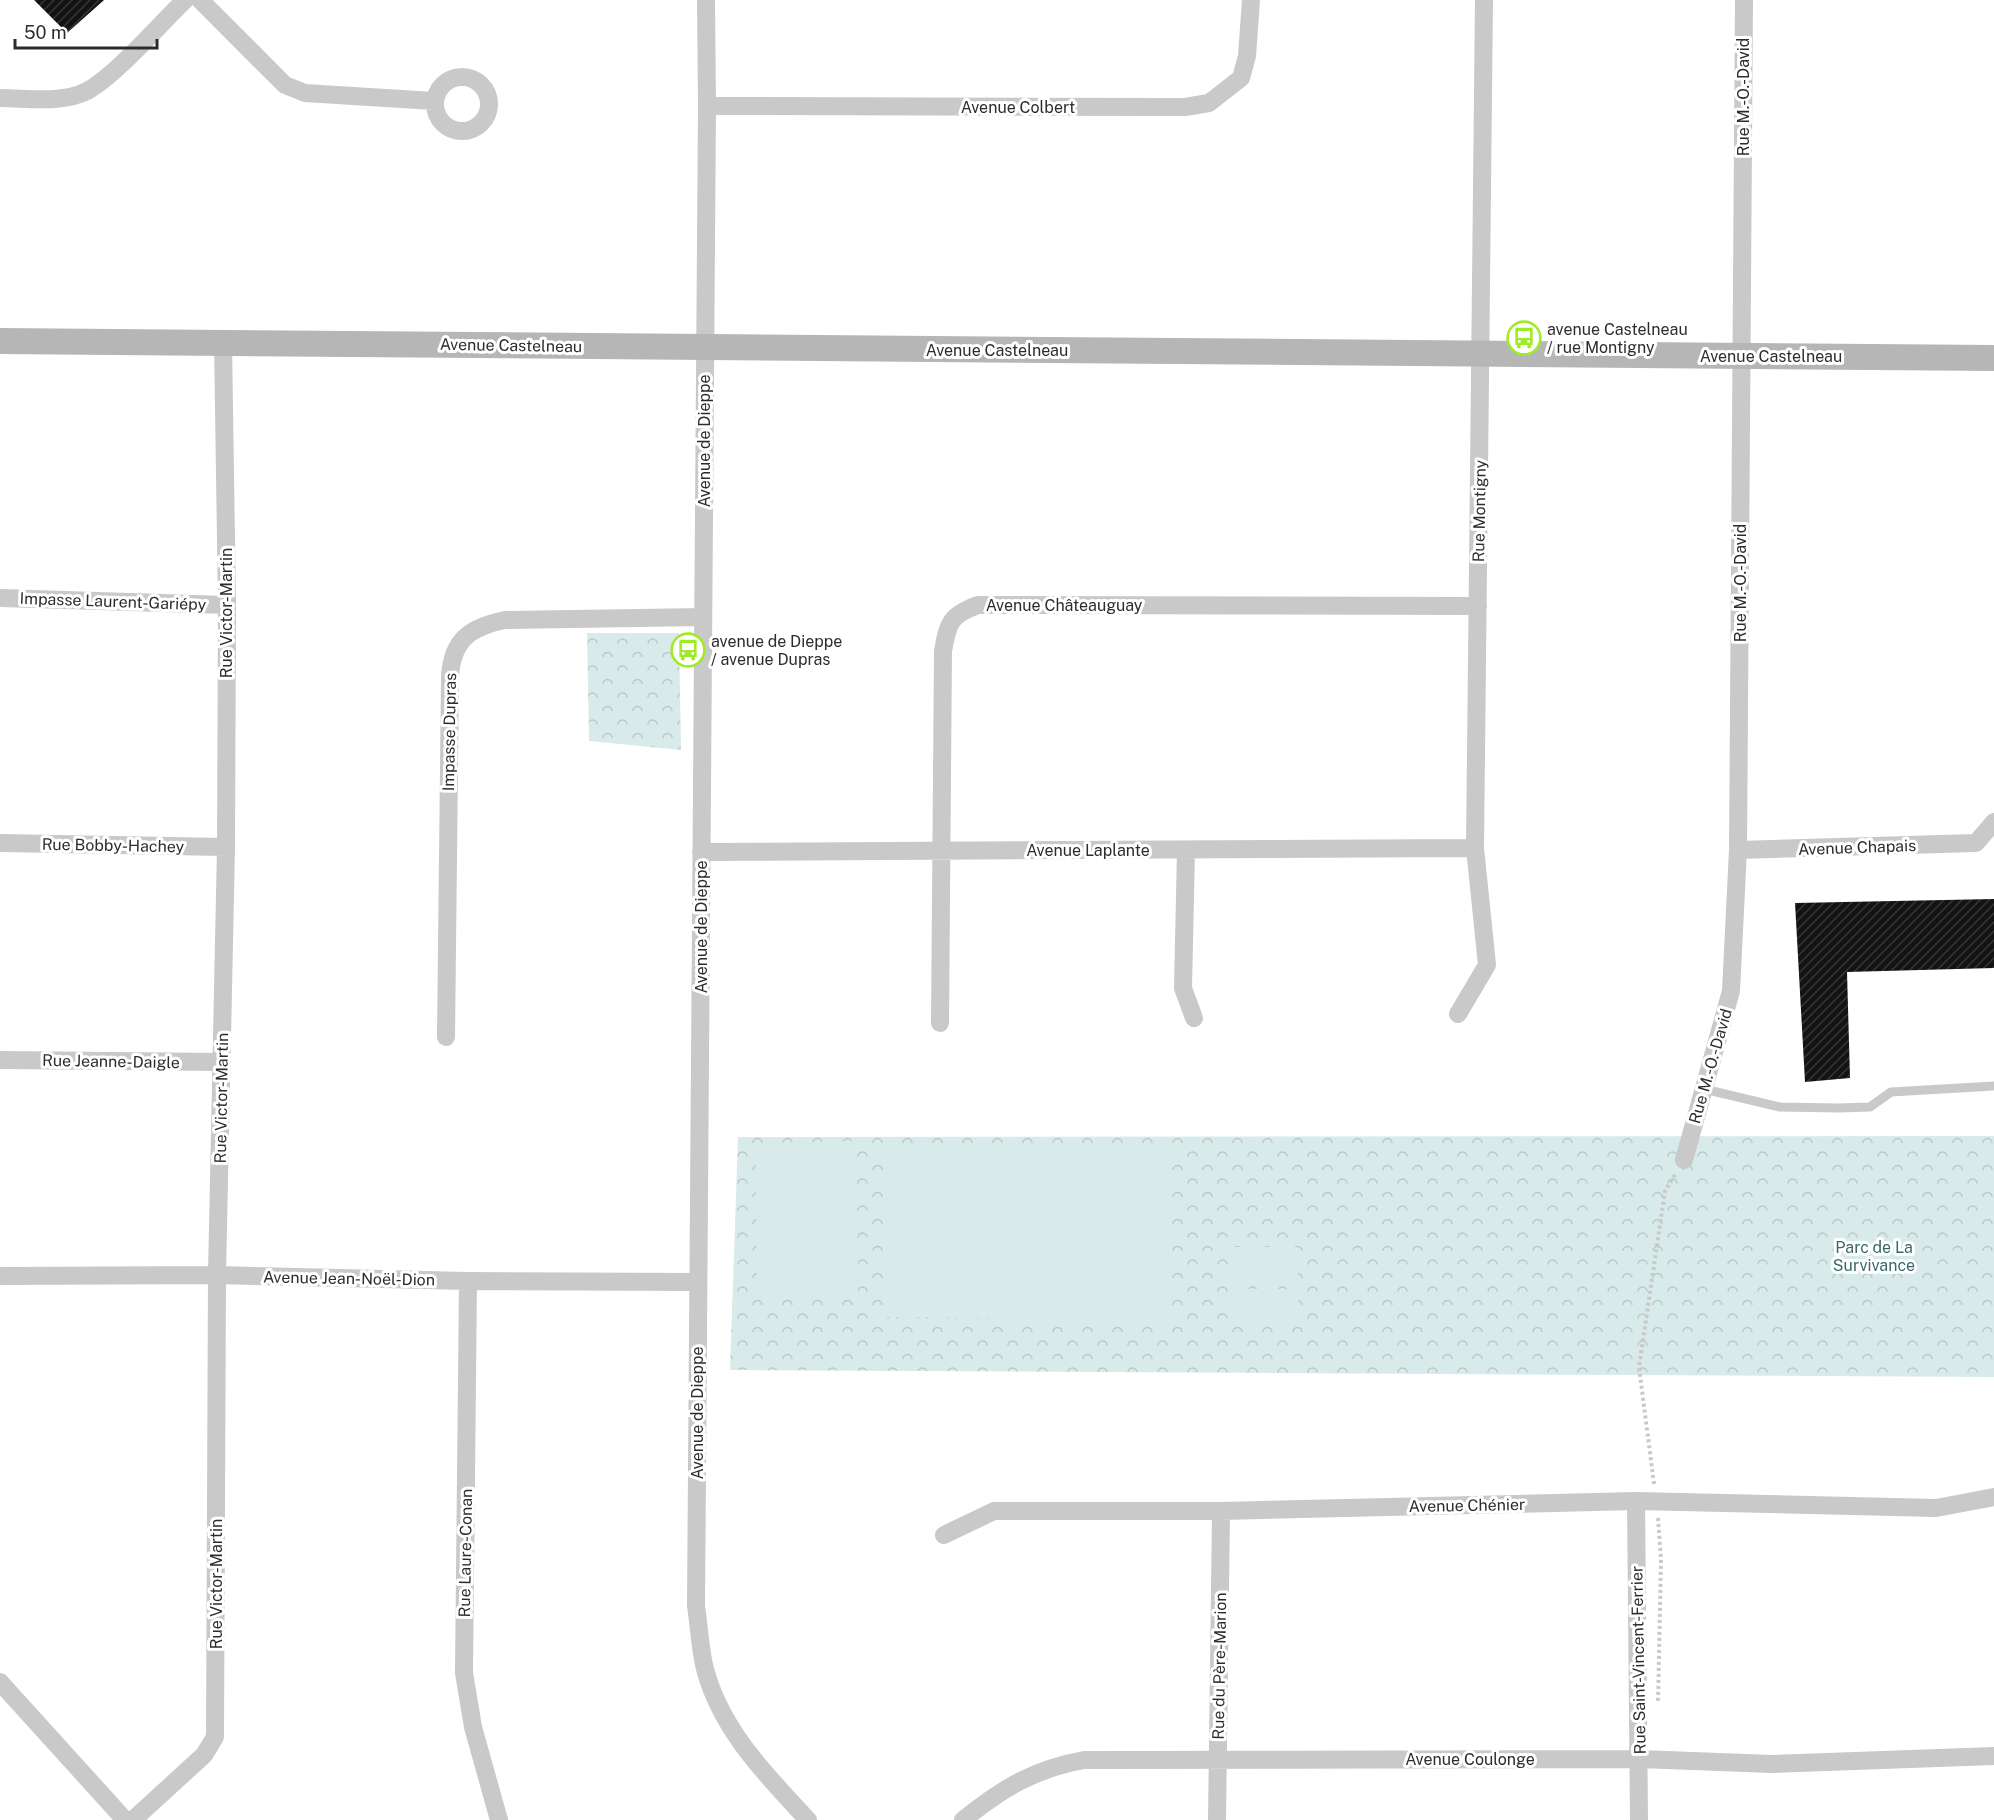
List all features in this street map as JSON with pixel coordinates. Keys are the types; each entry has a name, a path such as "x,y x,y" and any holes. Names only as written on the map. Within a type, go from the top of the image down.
{"street":[{"path":"0,98 59,98 86,91 112,71 185,0"},
{"path":"200,0 285,85 305,93 435,101"},
{"name":"Avenue de Dieppe","path":"706,0 696,1606 705,1667 725,1718 758,1766 808,1820"},
{"name":"Avenue Colbert","path":"707,106 1185,107 1209,103 1241,78 1247,56 1251,0"},
{"name":"Rue Montigny","path":"1458,1014 1487,965 1475,848 1485,0"},
{"name":"Rue M.-O.-David","path":"1684,1160 1731,991 1738,850 1744,0"},
{"name":"Avenue Castelneau","path":"0,340 1994,358"},
{"name":"Rue Victor-Martin","path":"133,1820 204,1755 215,1737 218,1275 226,847 227,605 223,342"},
{"name":"Impasse Laurent-Gariépy","path":"0,598 227,605"},
{"name":"Avenue Châteauguay","path":"940,1023 943,651 952,619 960,612 978,605 1478,606"},
{"name":"Impasse Dupras","path":"446,1038 450,676 451,660 464,637 479,625 506,620 703,618"},
{"name":"Avenue Chapais","path":"1738,850 1976,843 1994,822"},
{"name":"Rue Bobby-Hachey","path":"0,843 226,847"},
{"name":"Avenue Laplante","path":"701,852 1475,848"},
{"path":"1186,850 1183,988 1194,1017"},
{"name":"Rue Jeanne-Daigle","path":"0,1060 222,1062"},
{"name":"Avenue Jean-Noël-Dion","path":"0,1276 218,1275 468,1281 698,1282"},
{"name":"Rue Laure-Conan","path":"468,1281 464,1672 473,1727 499,1820"},
{"name":"Avenue Chénier","path":"944,1535 994,1511 1221,1511 1636,1501 1936,1509 1994,1497"},
{"name":"Rue Saint-Vincent-Ferrier","path":"1636,1501 1640,1820"},
{"name":"Rue du Père-Marion","path":"1217,1820 1221,1511"},
{"path":"0,1682 125,1820"},
{"name":"Avenue Coulonge","path":"963,1820 1011,1785 1036,1772 1060,1764 1105,1759 1640,1759 1772,1764 1994,1756"}],"lane":[{"path":"1704,1089 1780,1107 1839,1108 1870,1107 1891,1092 1994,1086"}],"green space":[{"path":"587,633 679,633 681,750 589,741"},
{"name":"Parc de La Survivance","path":"1994,1136 1994,1377 730,1370 738,1137"},
{"path":"856,1141 858,1295 757,1297 756,1143"},
{"path":"887,1147 1171,1148 1170,1319 886,1317"},
{"path":"1230,1247 1298,1247 1298,1278 1229,1278"},
{"path":"1230,1289 1298,1289 1298,1321 1230,1321"}],"building":[{"path":"34,0 104,0 67,33"},
{"path":"1994,899 1994,968 1847,972 1850,1078 1805,1082 1795,903"}],"place":[{"name":"avenue Castelneau / rue Montigny","path":"1524,338"},
{"name":"avenue de Dieppe / avenue Dupras","path":"688,650"}]}
